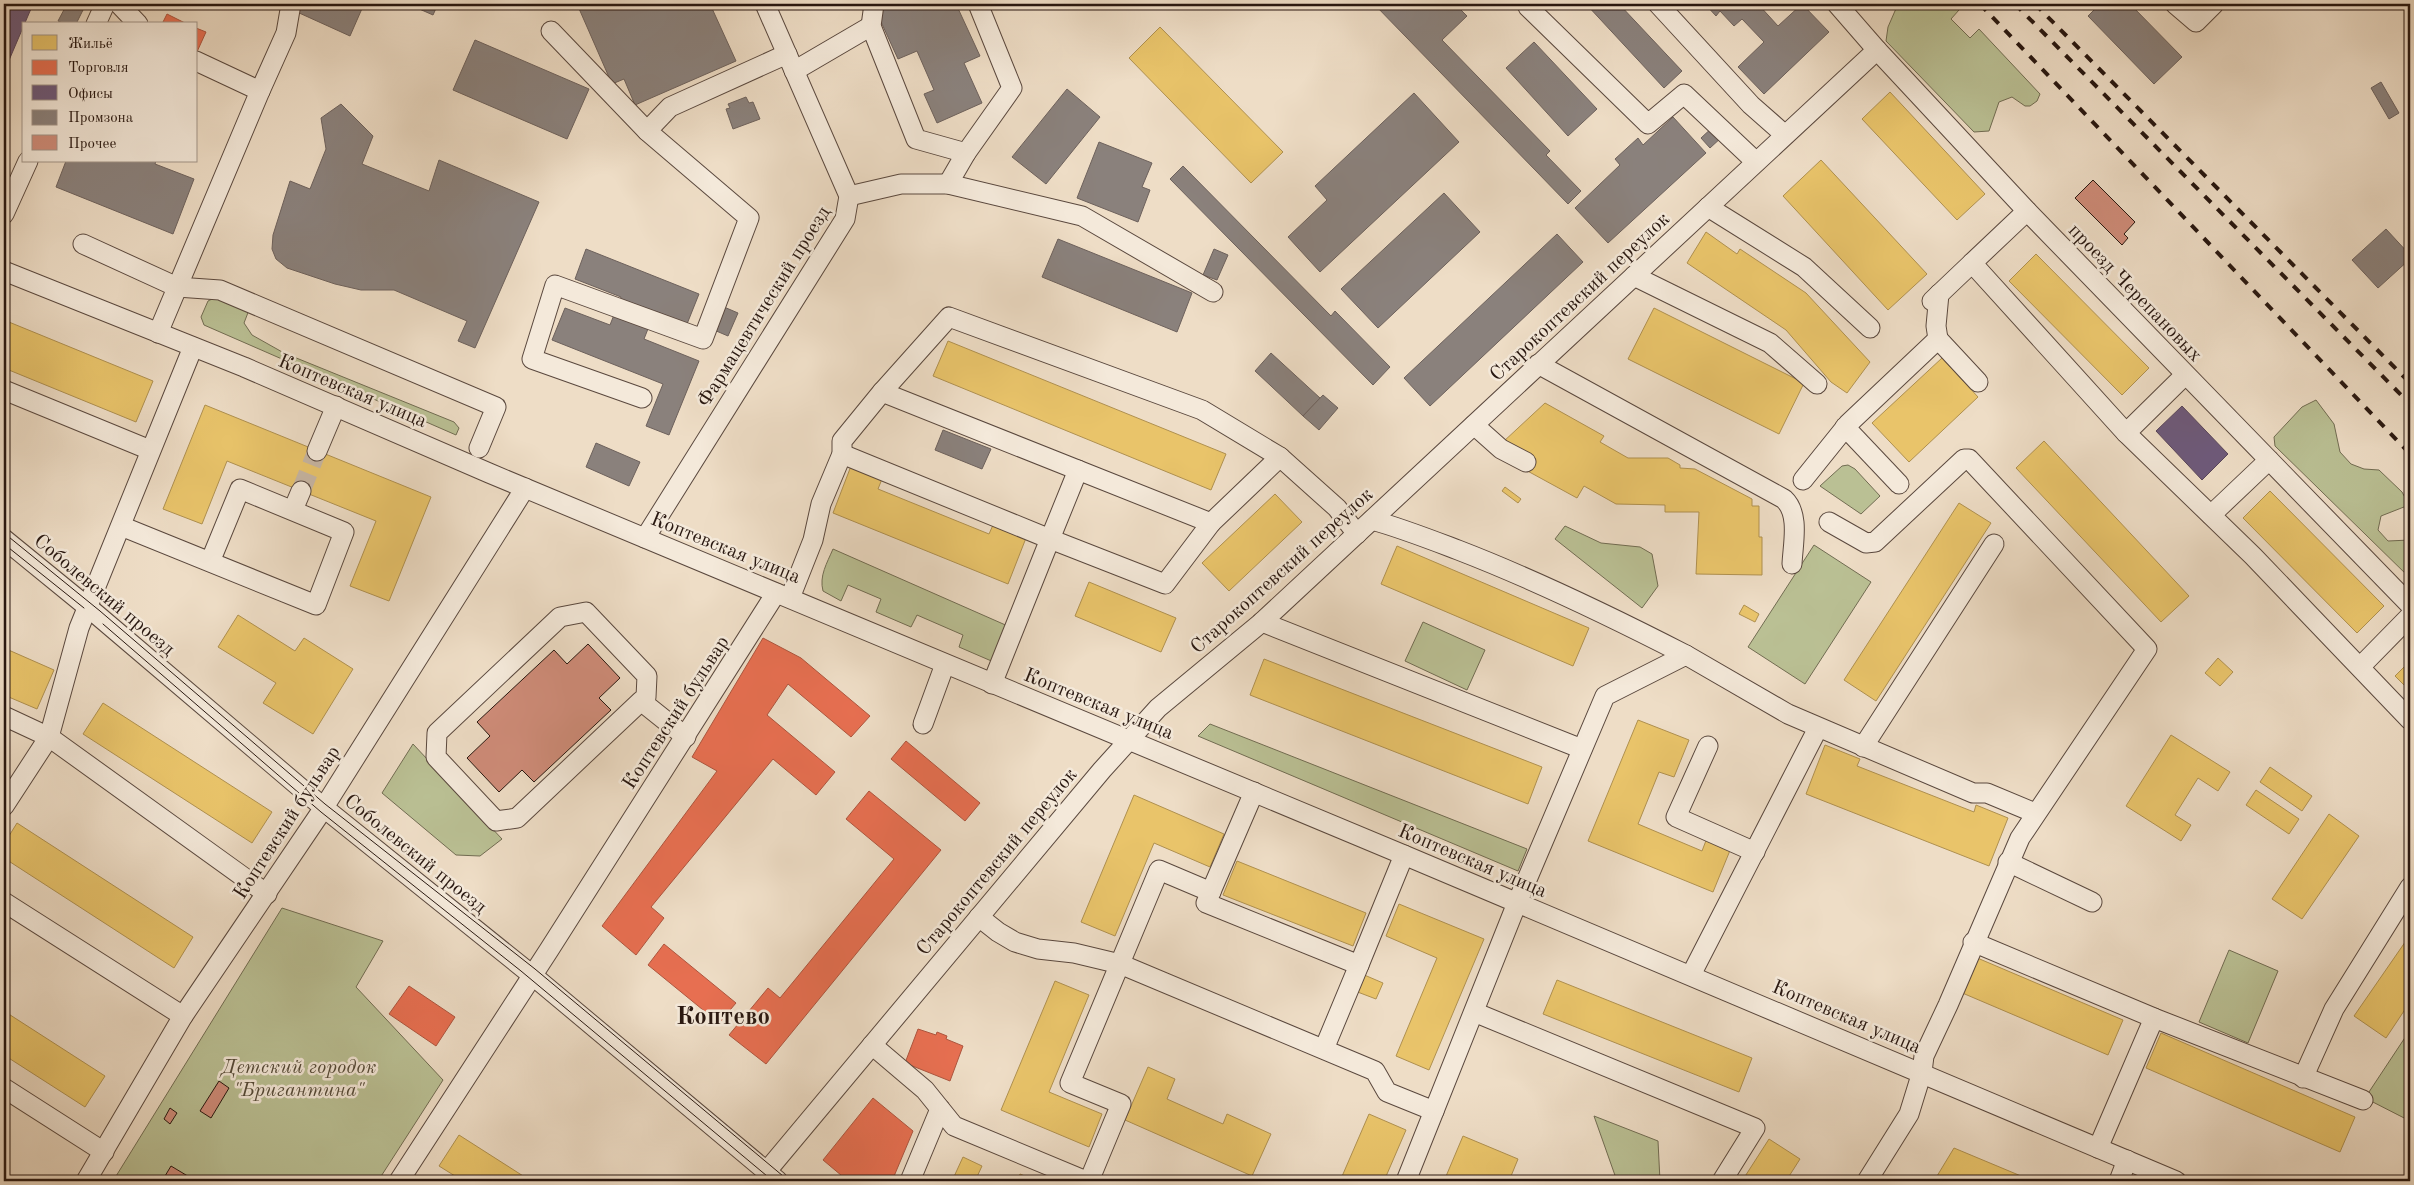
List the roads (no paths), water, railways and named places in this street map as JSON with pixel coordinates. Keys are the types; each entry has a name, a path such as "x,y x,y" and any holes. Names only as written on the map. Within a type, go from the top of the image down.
{"street":[{"path":"97,22 106,4"},
{"path":"119,4 136,22"},
{"path":"158,333 286,33 291,4"},
{"name":"Фармацевтический проезд","path":"645,538 845,219 849,196 765,4"},
{"path":"874,4 871,26 916,139 966,153"},
{"path":"948,184 966,153 1012,88 978,4"},
{"path":"1532,4 1528,7 1648,124 1684,94 1756,162"},
{"path":"1658,4 1751,105 1785,135"},
{"name":"проезд Черепановых","path":"1837,4 1859,27 1876,50 2027,211 2410,605"},
{"path":"2175,4 2196,22 2214,4"},
{"path":"647,131 670,107 791,62 871,26"},
{"path":"551,31 647,131 749,218 703,339 555,285 532,359 642,398"},
{"name":"Старокоптевский переулок","path":"772,1177 872,1045 1158,708 1262,622 1876,50"},
{"path":"198,62 260,91"},
{"path":"4,214 28,162"},
{"path":"849,196 901,184 948,184 1082,216 1213,292"},
{"path":"1708,207 1804,267 1870,328"},
{"path":"1978,382 1938,339 1936,298 2027,211"},
{"path":"83,244 177,287 220,290 496,407 479,448"},
{"path":"1972,263 2126,433 2211,515 2410,720"},
{"name":"Коптевская улица","path":"4,271 336,406 525,488 1691,975 2176,1181"},
{"path":"1634,276 1770,343 1817,384"},
{"name":"Коптевский бульвар","path":"406,1178 532,975 686,737 783,596 813,540 820,504 842,454 842,441 882,392 949,317 1202,410 1280,457"},
{"path":"1803,480 1845,427 1938,339"},
{"path":"4,806 49,737 79,628 193,347"},
{"path":"1538,364 1784,499 1790,505 1793,513 1792,564"},
{"path":"2126,433 2185,375"},
{"path":"4,390 150,450"},
{"path":"882,392 1211,523"},
{"path":"317,451 336,406"},
{"path":"1474,425 1501,449 1526,462"},
{"path":"1845,427 1899,484"},
{"path":"842,454 1165,584 1211,523 1280,457 1337,508 1357,534"},
{"path":"1829,522 1866,543 1875,542 1964,459 1969,459 2147,649 2035,813 2008,862 1948,1005 1924,1056 1922,1072 1909,1114 1867,1181"},
{"path":"2211,515 2269,460"},
{"path":"992,684 1078,470"},
{"name":"Коптевский бульвар","path":"86,1181 183,1016 267,894 525,488"},
{"path":"121,526 210,562 316,604 344,532 240,489 210,562"},
{"path":"292,510 301,491"},
{"path":"1372,520 1396,526 1488,561 1618,621 1686,655 1788,714 1818,728 1973,794 1987,793 2035,813"},
{"name":"Соболевский проезд","path":"4,539 323,807 532,975 772,1177"},
{"path":"1863,747 1994,544"},
{"path":"586,612 647,676 646,697 641,701 517,818 496,821 436,757 437,733 560,617 586,612"},
{"path":"2360,667 2410,616"},
{"path":"1262,622 1582,749"},
{"path":"1406,1181 1516,903 1605,696 1686,655"},
{"path":"923,724 945,664"},
{"path":"641,701 686,737"},
{"path":"4,716 49,737 267,894"},
{"path":"1691,975 1818,728"},
{"path":"1708,746 1676,817 1755,852"},
{"path":"1254,792 1206,903 1359,965"},
{"path":"1324,1049 1404,855"},
{"path":"2008,862 2092,902"},
{"path":"872,1045 925,1090 954,1126 1088,1181 1121,1104 1070,1083 1159,870 1211,892"},
{"path":"2303,1078 2334,1009 2410,887"},
{"path":"4,902 183,1016"},
{"path":"979,917 1015,942 1038,949 1074,953 1120,964 1324,1049 1375,1071 1387,1092 1434,1111"},
{"path":"1973,942 2154,1018 2362,1100"},
{"path":"1474,1012 1755,1128 1722,1181"},
{"path":"2098,1148 2154,1018"},
{"path":"4,1088 104,1152"},
{"path":"910,1181 940,1109"},
{"path":"2119,1181 2128,1160"}],"tunnel":[{"path":"301,491 317,451"}],"tram line":[{"path":"4,533 100,611 325,804 535,969 789,1181"},
{"path":"4,544 84,608"},
{"path":"103,624 321,812 521,971 773,1181"}],"railway":[{"path":"1980,4 2410,454"},
{"path":"2015,4 2410,404"},
{"path":"2035,4 2410,383"}],"district":[{"name":"Коптево","path":"723,1015"}],"park label":[{"name":"Детский городок \"Бригантина\"","path":"299,1078"}]}
